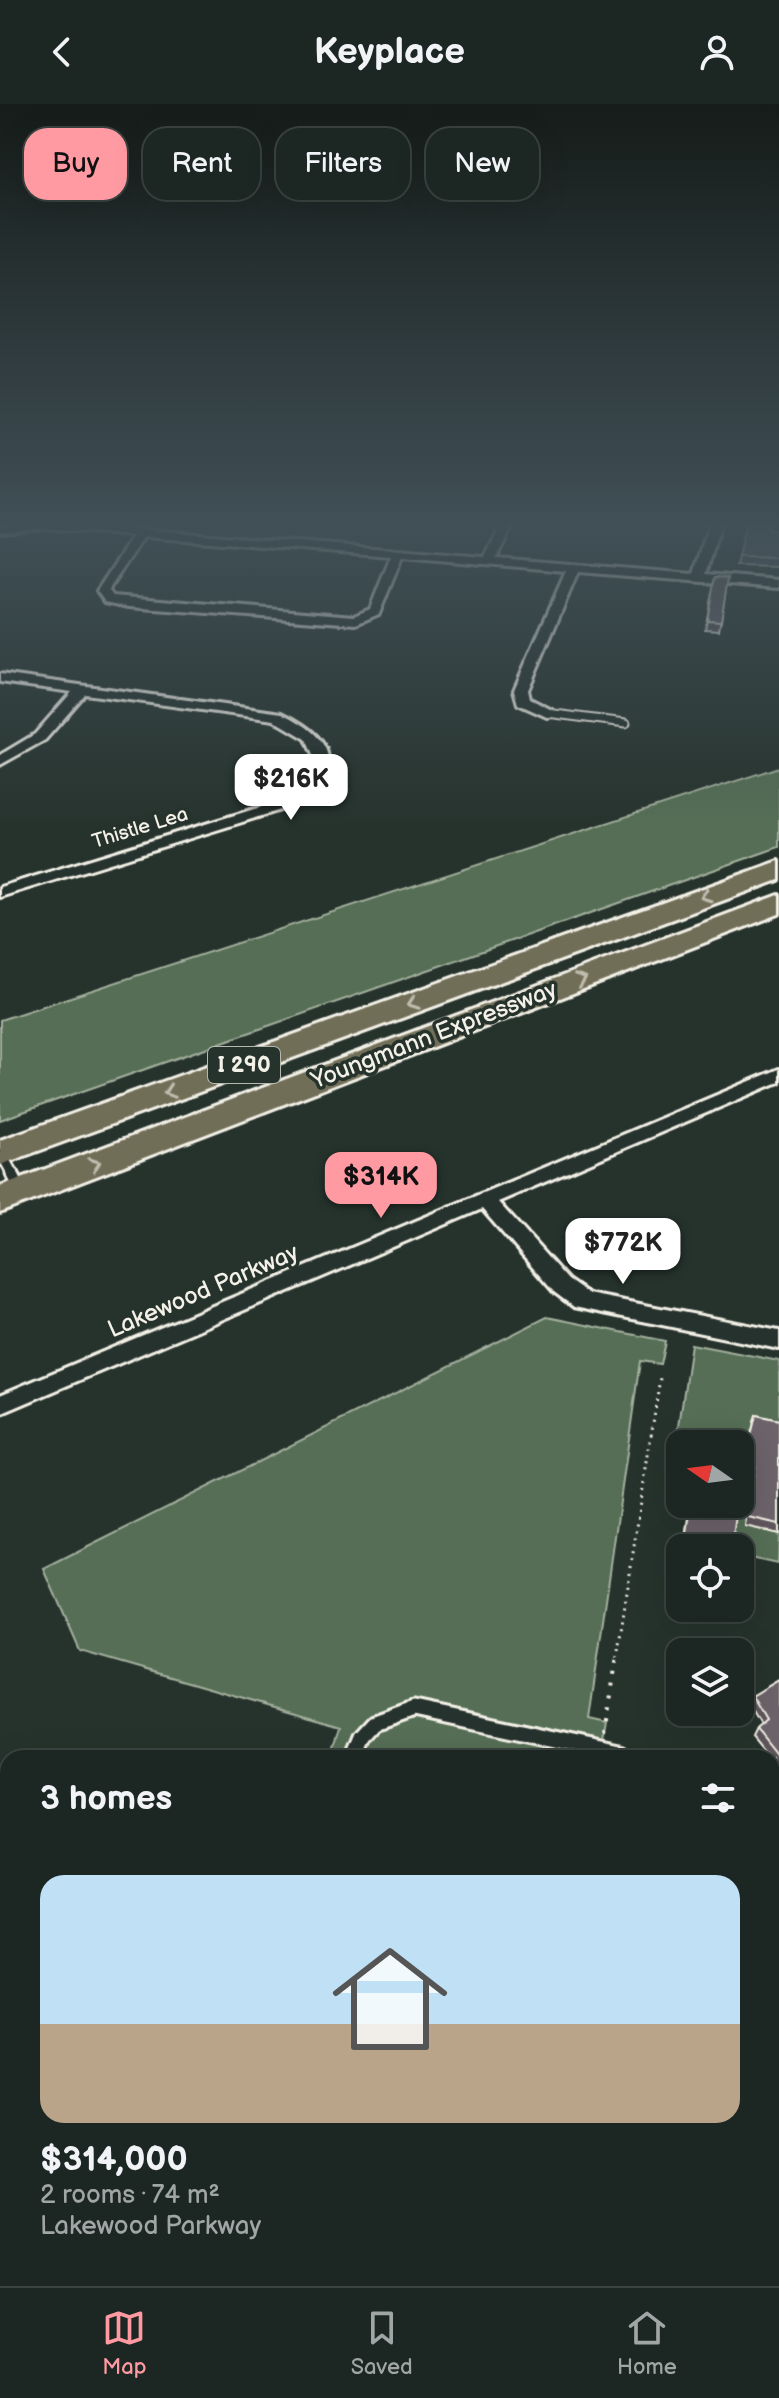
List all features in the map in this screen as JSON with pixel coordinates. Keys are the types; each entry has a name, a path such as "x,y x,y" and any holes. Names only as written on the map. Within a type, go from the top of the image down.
{"highway":[{"name":"Youngmann Expressway","path":"0,1153 779,870"},
{"name":"Youngmann Expressway","path":"11,1196 779,904"}],"street":[{"path":"547,713 523,701 521,690 549,625"},
{"path":"0,678 82,689"},
{"path":"0,761 40,737 82,689"},
{"name":"Thistle Lea","path":"0,892 279,806 305,792 321,774 324,756 320,745 287,720 257,712 82,689"},
{"name":"Lakewood Parkway","path":"0,1405 779,1075"},
{"path":"485,1200 561,1286 582,1301 779,1340"}],"lane":[{"path":"547,713 626,723"},
{"path":"0,1153 11,1196"},
{"path":"356,1750 360,1735 383,1715 414,1709 608,1750"}],"path":[{"path":"603,1749 660,1378"}],"green space":[{"path":"779,767 779,847 0,1120 0,1020"},
{"path":"547,1317 665,1341 660,1364 640,1361 589,1719 607,1723 602,1750 334,1750 341,1726 80,1651 44,1569"},
{"path":"691,1344 779,1361 779,1430 754,1457 754,1430 678,1430"},
{"path":"702,1518 746,1518 745,1526 779,1534 778,1564 754,1559 754,1534 731,1534 732,1525"}],"building":[{"path":"756,1415 779,1420 779,1524 752,1518 755,1463 752,1430"},
{"path":"689,1518 736,1518 733,1534 687,1534"},
{"path":"779,1680 779,1750 773,1750 756,1729 766,1720 754,1695"}]}
